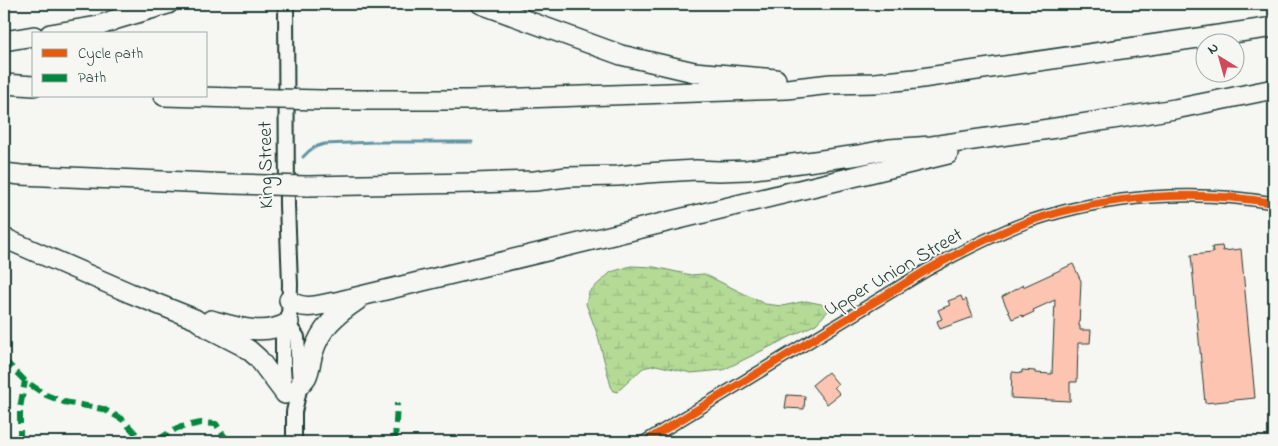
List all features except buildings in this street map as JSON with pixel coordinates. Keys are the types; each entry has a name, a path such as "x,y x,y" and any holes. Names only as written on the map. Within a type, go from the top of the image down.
{"highway":[{"path":"62,32 98,26 168,4"},
{"path":"481,4 621,55 694,72 774,79 915,79"},
{"path":"208,97 322,100 468,100 787,89 831,84 875,83 915,79 1274,26"},
{"path":"4,41 32,36"},
{"path":"4,84 32,86"},
{"path":"4,173 307,186 535,181 567,177 618,176 696,170 747,170 859,155 889,149 932,146 1056,128 1175,109 1274,89"},
{"path":"289,300 300,306 307,307 340,301 1056,128"},
{"path":"4,238 195,319 208,328 241,344 292,390 308,375 317,340 323,330 333,318 365,295"},
{"path":"195,319 212,320 232,326 271,330 289,324"}],"main road":[{"name":"King Street","path":"286,4 289,324 283,336 283,368 292,390 294,442"}],"street":[{"name":"Upper Union Street","path":"644,442 927,270 962,250 1010,229 1050,216 1128,199 1199,196 1250,199 1274,203"}],"green space":[{"path":"631,266 654,267 691,275 704,274 765,304 782,306 806,301 821,304 829,310 816,324 723,370 691,373 656,365 643,368 617,392 612,390 597,333 586,304 589,292 611,272"}],"waterway":[{"path":"303,157 315,147 324,144 472,142"}],"marked path":[{"path":"4,360 25,381 46,395 64,402 103,409 122,419 136,434 145,440 156,441 177,428 201,423 216,424 228,442"},
{"path":"20,442 20,408 25,381"},
{"path":"395,442 397,403"},
{"path":"495,442 533,440 538,442"}],"cycle path":[{"path":"644,442 927,270 990,237 1030,221 1090,205 1151,197 1213,196 1274,203"}]}
